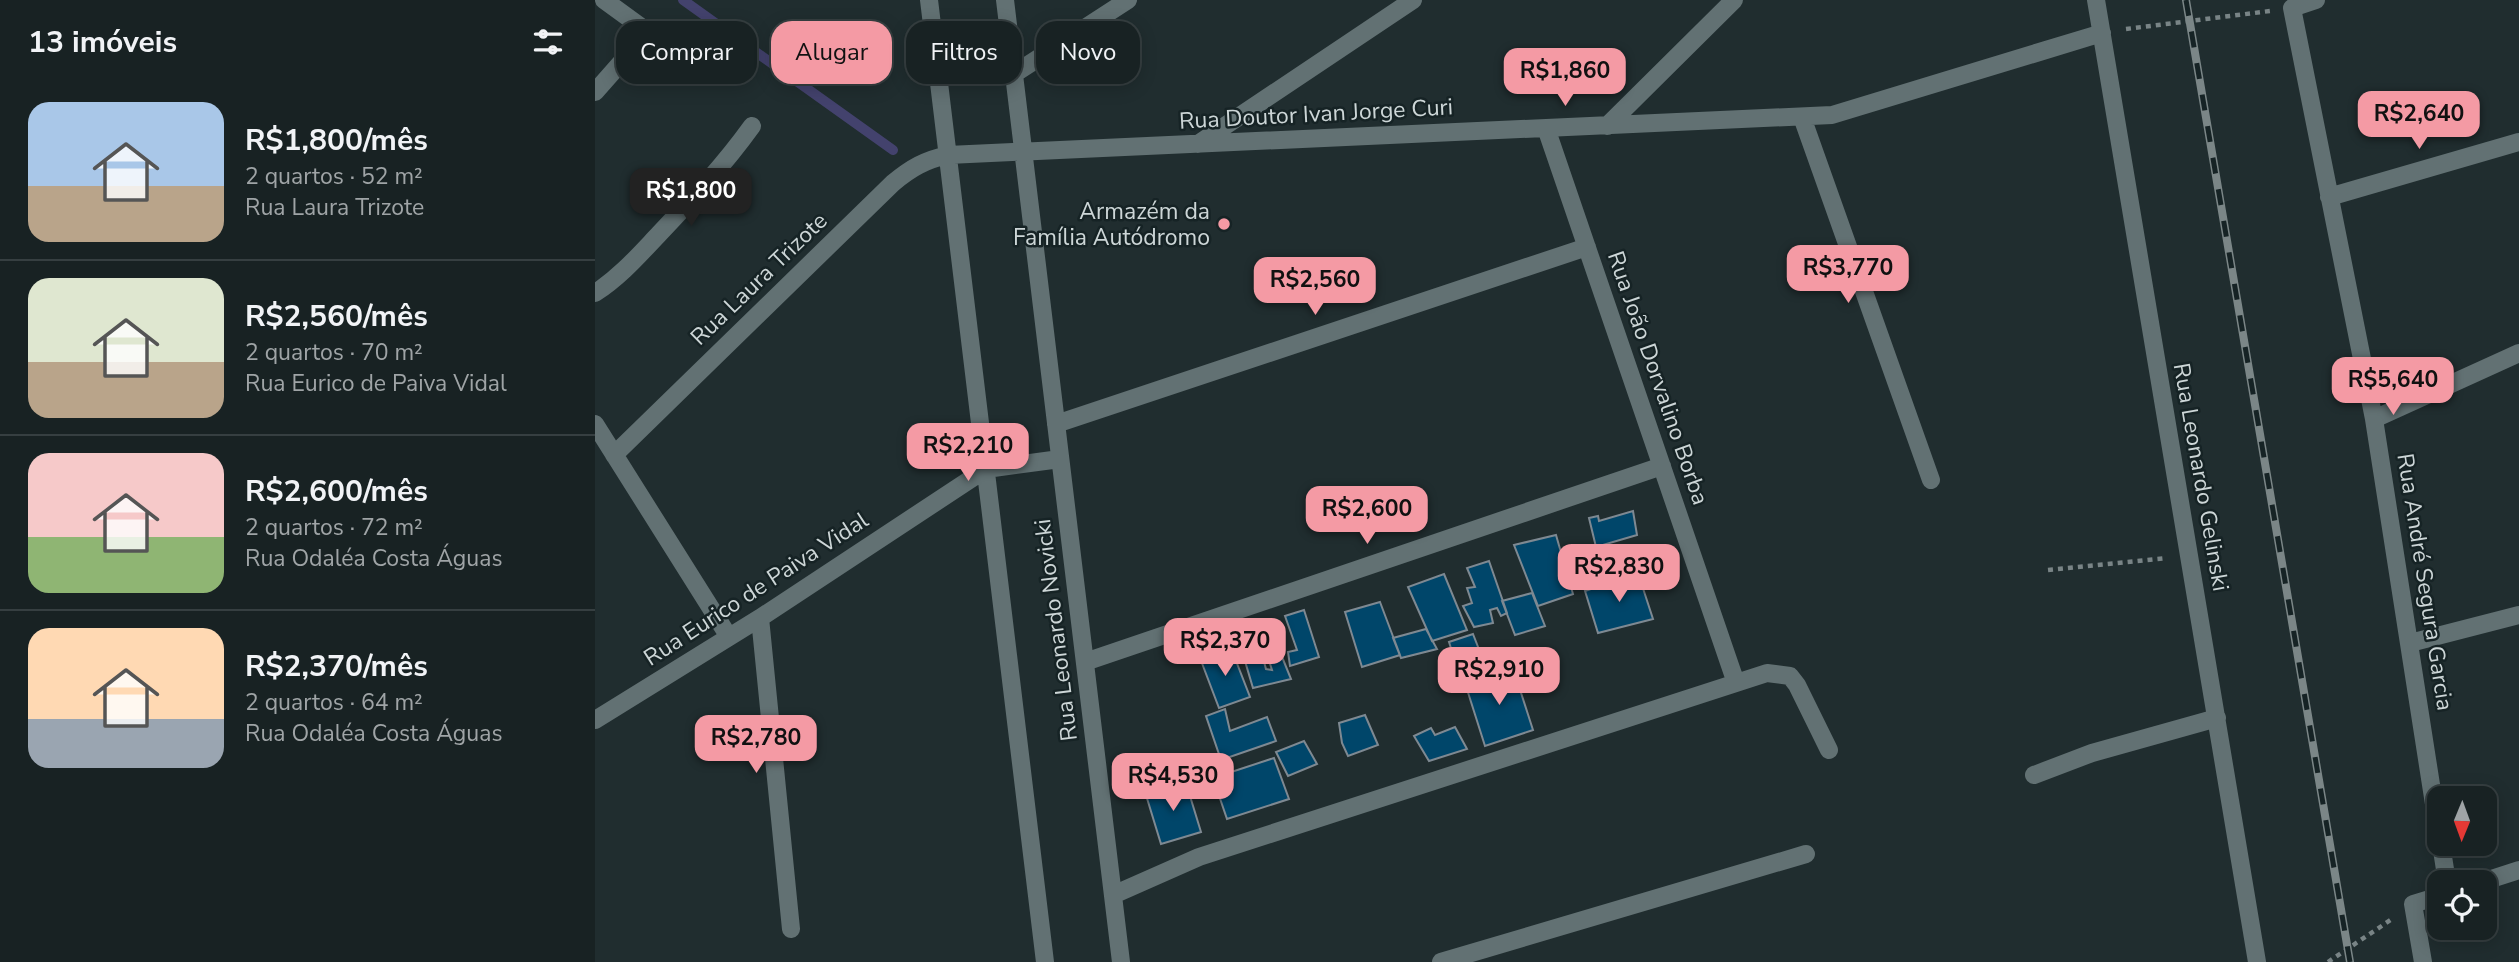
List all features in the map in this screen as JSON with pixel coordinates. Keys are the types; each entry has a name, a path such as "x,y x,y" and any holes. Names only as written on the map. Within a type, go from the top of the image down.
{"street":[{"path":"595,92 648,33 604,0"},
{"path":"929,0 1045,962"},
{"name":"Rua Leonardo Novicki","path":"1006,0 1008,21"},
{"path":"1022,70 1128,0"},
{"path":"1198,144 1413,0"},
{"path":"1607,126 1734,0"},
{"name":"Rua Leonardo Gelinski","path":"2096,0 2257,962"},
{"path":"2292,8 2316,0"},
{"name":"Rua André Segura Garcia","path":"2292,8 2374,419 2432,786"},
{"name":"Rua Doutor Ivan Jorge Curi","path":"948,155 1832,115 2102,33"},
{"name":"Rua Leonardo Novicki","path":"1015,84 1121,962"},
{"path":"1803,117 1931,480"},
{"path":"595,293 623,272 702,189 752,126"},
{"name":"Rua João Dorvalino Borba","path":"1546,128 1736,683"},
{"path":"2329,197 2519,142"},
{"name":"Rua Laura Trizote","path":"614,455 893,183 912,167 927,159 948,155"},
{"path":"1056,424 1587,247"},
{"path":"2374,419 2519,354"},
{"path":"595,424 729,637"},
{"name":"Rua Eurico de Paiva Vidal","path":"595,720 760,618 985,469 1060,459"},
{"path":"1085,662 1662,466"},
{"path":"2410,643 2519,615"},
{"path":"760,618 790,929"},
{"path":"1113,895 1199,857 1767,673 1790,676 1829,751"},
{"path":"2034,775 2092,753 2217,718"},
{"path":"1441,962 1805,854"},
{"path":"2497,877 2519,870"},
{"path":"2423,962 2413,904 2427,900"}],"path":[{"path":"2102,33 2292,8"},
{"path":"2048,569 2189,555"},
{"path":"2328,962 2413,904"}],"building":[{"path":"1633,511 1637,535 1596,547 1589,518 1598,516 1599,521"},
{"path":"1556,535 1573,594 1538,606 1514,545"},
{"path":"1489,561 1507,613 1501,616 1497,608 1490,610 1493,623 1474,627 1463,606 1472,603 1467,588 1475,587 1467,568"},
{"path":"1638,573 1653,619 1598,633 1585,591"},
{"path":"1444,574 1467,630 1432,641 1408,587"},
{"path":"1532,593 1545,626 1515,635 1502,601"},
{"path":"1380,602 1400,655 1362,667 1345,612"},
{"path":"1304,610 1319,657 1290,666 1288,652 1297,650 1285,616"},
{"path":"1426,629 1437,649 1401,658 1393,638"},
{"path":"1473,634 1485,665 1459,674 1449,642"},
{"path":"1276,642 1291,679 1253,688 1242,651 1260,647 1266,669 1272,670 1264,645"},
{"path":"1231,648 1250,697 1219,708 1200,658"},
{"path":"1513,668 1533,730 1485,746 1465,683"},
{"path":"1225,709 1230,731 1267,717 1276,741 1221,760 1206,716"},
{"path":"1365,715 1378,745 1348,756 1342,743 1339,723"},
{"path":"1455,727 1467,749 1429,761 1414,736 1431,728 1435,735"},
{"path":"1304,741 1317,764 1288,776 1276,752"},
{"path":"1274,758 1289,799 1227,819 1213,778"},
{"path":"1186,783 1201,832 1161,844 1146,795"}],"waterway":[{"path":"683,0 893,150"}],"railway":[{"path":"2186,0 2350,962"}],"place":[{"name":"Armazém da Família Autódromo","path":"1224,224"}]}
